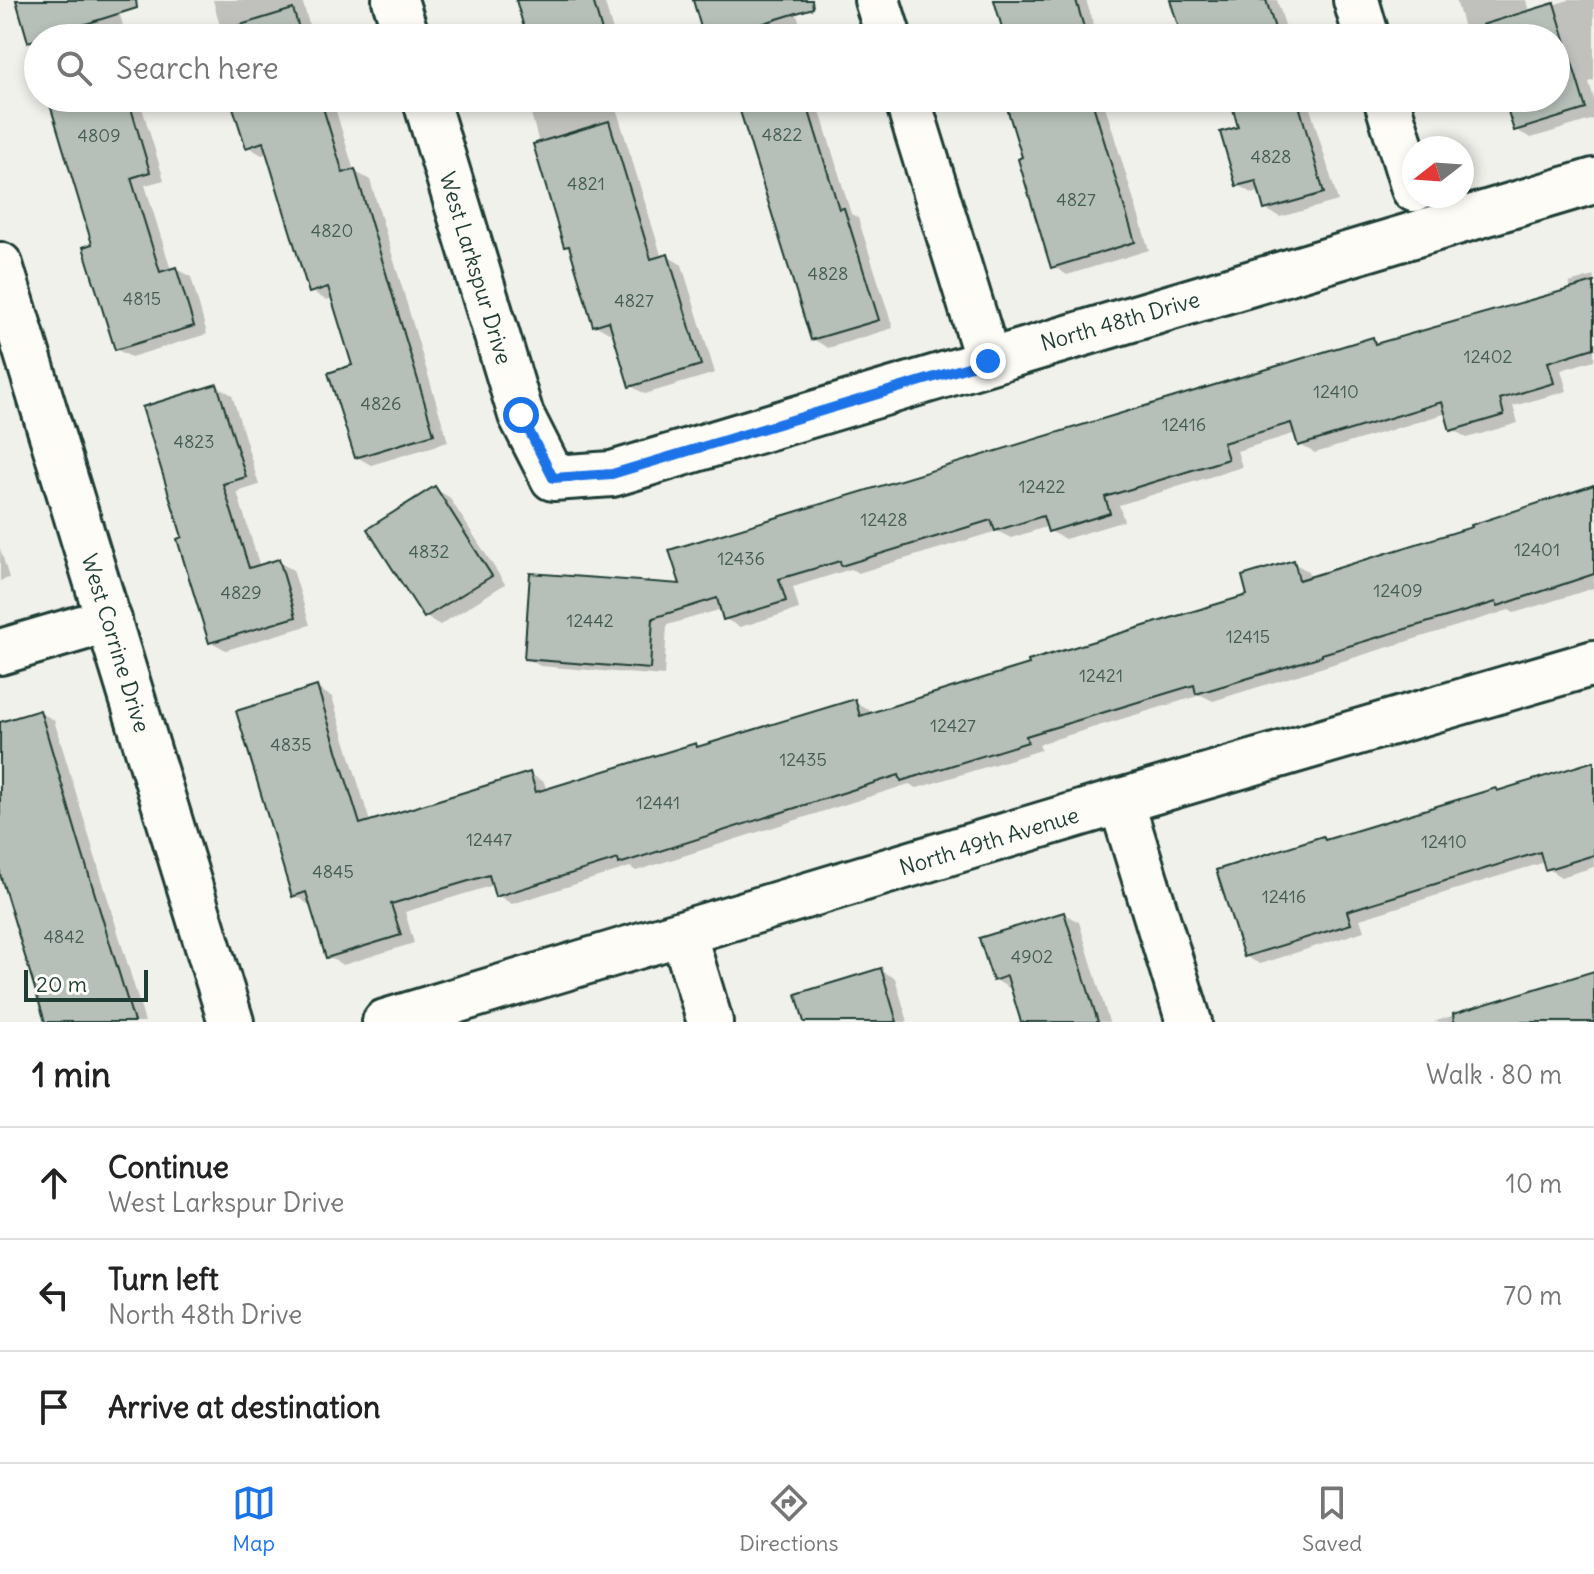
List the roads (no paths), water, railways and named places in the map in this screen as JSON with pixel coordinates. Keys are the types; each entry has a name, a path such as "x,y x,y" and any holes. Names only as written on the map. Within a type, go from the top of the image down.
{"street":[{"path":"395,0 403,24"},
{"path":"877,0 885,24"},
{"path":"1356,0 1363,24"},
{"name":"West Larkspur Drive","path":"429,112 521,415 553,478"},
{"path":"911,112 988,361"},
{"path":"1390,112 1402,150"},
{"name":"North 48th Drive","path":"553,478 612,474 988,361 1422,214 1594,181"},
{"name":"West Corrine Drive","path":"0,265 231,1022"},
{"path":"0,652 109,620"},
{"name":"North 49th Avenue","path":"385,1022 1594,663"},
{"path":"1121,801 1189,1022"},
{"path":"683,933 710,1022"}]}
